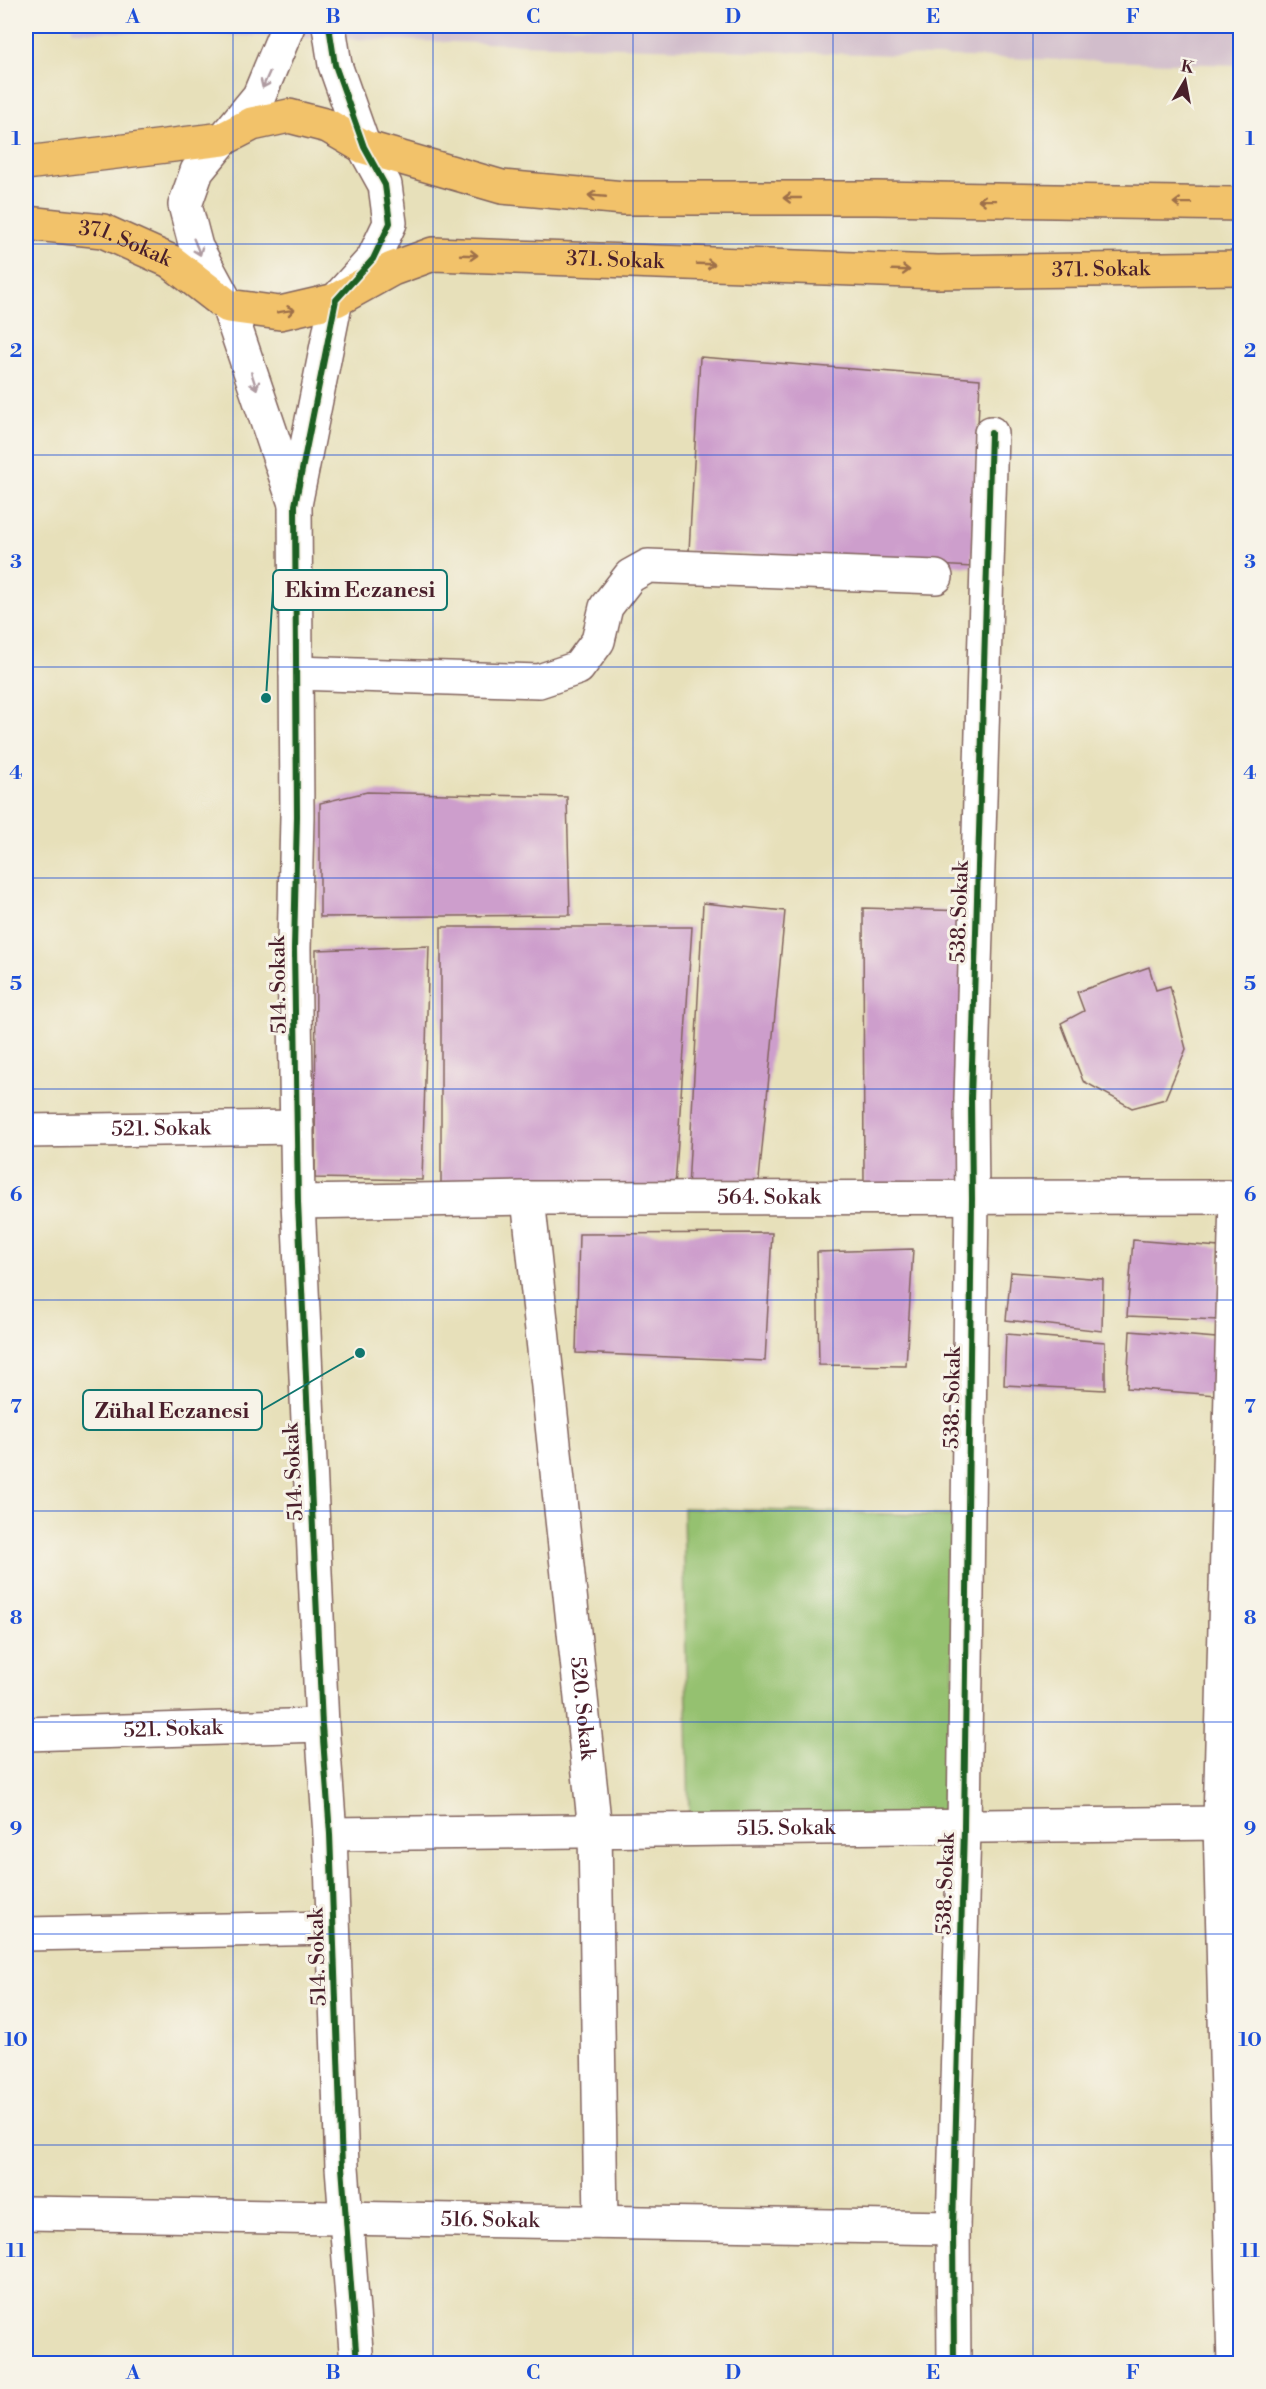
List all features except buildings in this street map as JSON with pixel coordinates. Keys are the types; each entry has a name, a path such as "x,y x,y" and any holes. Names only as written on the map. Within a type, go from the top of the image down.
{"main road":[{"path":"26,163 222,139 252,124 289,116 328,126 364,147 502,187 624,198 877,198 1240,204"},
{"name":"371. Sokak","path":"26,223 103,231 170,261 228,306 280,313 336,300 392,269 433,254 938,272 1240,268"}],"street":[{"path":"288,26 259,96 197,171 185,205 196,246 228,306 295,505"},
{"path":"295,505 336,300 373,259 390,223 386,185 364,147 336,65 329,26"},
{"name":"538. Sokak","path":"954,2364 953,2228 964,1828 972,1199 971,1099 991,433"},
{"name":"514. Sokak","path":"295,505 294,949 298,1202 322,1725 330,1834 342,2168 348,2218 357,2364"},
{"path":"296,673 539,681 578,668 598,641 606,607 630,576 648,566 936,577"},
{"name":"521. Sokak","path":"26,1131 297,1127"},
{"path":"1234,2364 1230,1826 1238,1197"},
{"name":"564. Sokak","path":"298,1202 528,1198 1238,1197"},
{"name":"520. Sokak","path":"528,1198 595,1830 601,2222"},
{"name":"521. Sokak","path":"26,1734 322,1725"},
{"name":"515. Sokak","path":"330,1834 1230,1826"},
{"path":"26,1934 333,1928"},
{"name":"516. Sokak","path":"26,2212 953,2228"}],"shaded area":[{"path":"72,26 1240,26 1240,65 72,31"}],"green space":[{"path":"683,1508 953,1516 954,1819 689,1818"}],"cycle path":[{"path":"329,26 335,65 364,147 385,185 390,223 373,259 336,300 295,505 297,816 294,949 298,1202 322,1725 330,1834 342,2167 357,2364"},
{"path":"954,2364 953,2228 964,1828 972,1199 971,1099 991,433"}],"place":[{"name":"Ekim Eczanesi","path":"266,698"},
{"name":"Zühal Eczanesi","path":"360,1353"}]}
